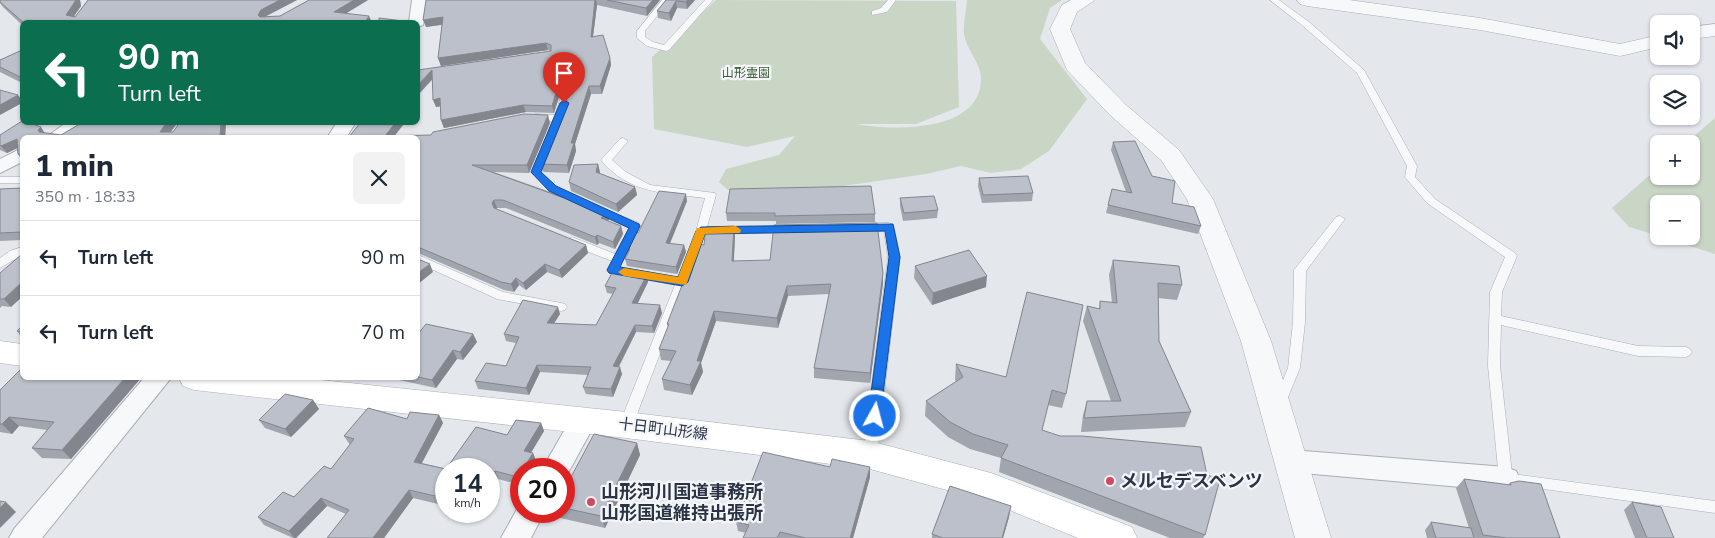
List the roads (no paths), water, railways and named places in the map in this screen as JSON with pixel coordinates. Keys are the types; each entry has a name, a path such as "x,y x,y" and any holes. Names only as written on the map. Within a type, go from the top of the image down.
{"main road":[{"path":"0,352 20,355"},
{"name":"十日町山形線","path":"213,380 584,420 870,455 991,488 1120,538"}],"street":[{"path":"418,20 420,0"},
{"path":"1085,0 1069,9 1060,29 1074,65 1118,110 1170,155 1200,199 1256,341 1313,538"},
{"path":"1307,0 1480,24 1620,50 1650,43"},
{"path":"1700,32 1715,30"},
{"path":"59,135 77,125"},
{"path":"0,168 20,155"},
{"path":"24,538 156,380"},
{"path":"562,458 584,420"},
{"path":"1291,461 1506,479"},
{"path":"516,538 524,523"}],"lane":[{"path":"666,0 641,31 641,38 650,44 666,48 709,0"},
{"path":"875,13 884,10 892,0"},
{"path":"1274,0 1306,24 1361,72 1412,166 1410,177 1431,200 1511,256 1496,292 1495,319 1494,366 1506,479 1715,507"},
{"path":"569,88 559,118 536,172 552,188 635,226 613,270 682,282"},
{"path":"526,117 559,118"},
{"path":"623,141 606,160 622,174 648,188 711,194 701,231 626,425"},
{"path":"0,180 20,180"},
{"path":"1276,410 1294,368 1299,322 1300,270 1340,218"},
{"path":"850,228 889,227 894,257 870,455"},
{"path":"701,231 800,229"},
{"path":"563,237 617,259"},
{"path":"0,264 20,252"},
{"path":"420,261 501,296 561,307"},
{"path":"1495,319 1638,351 1686,352"}],"place":[{"name":"メルセデスベンツ","path":"1110,481"},
{"name":"山形河川国道事務所 山形国道維持出張所","path":"591,502"}],"park label":[{"name":"山形霊園","path":"746,73"}]}
